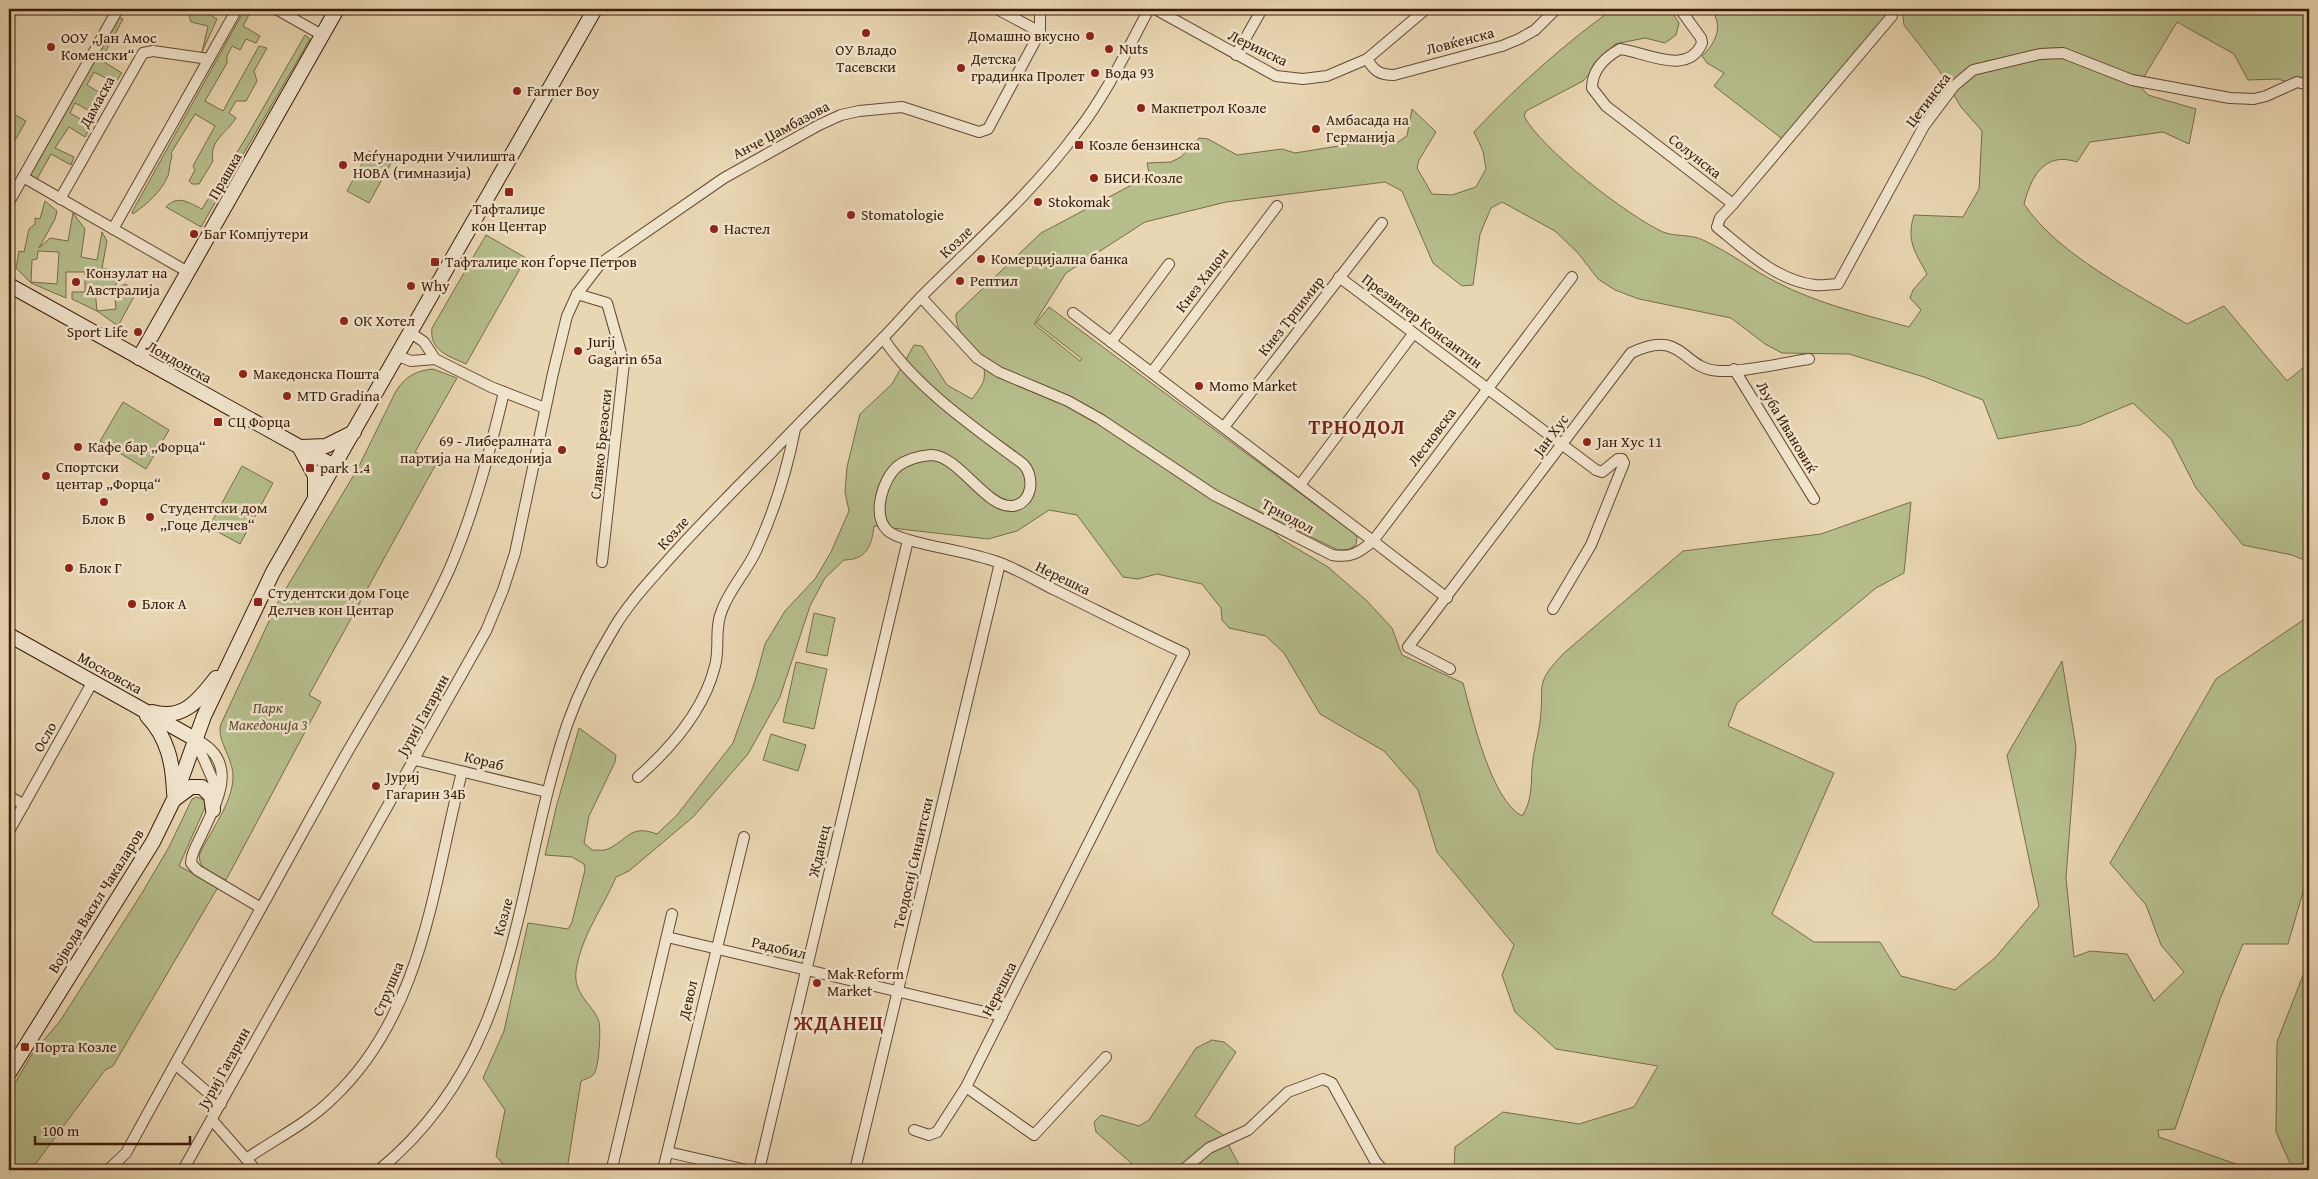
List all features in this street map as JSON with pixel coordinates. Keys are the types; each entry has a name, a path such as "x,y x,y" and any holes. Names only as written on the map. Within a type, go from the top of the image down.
{"street":[{"path":"9,202 118,9"},
{"path":"113,229 237,9"},
{"path":"276,9 322,35"},
{"name":"Прашка","path":"139,358 337,9"},
{"path":"140,709 172,715 186,711 200,698 229,662 273,572 355,432 595,9"},
{"path":"997,9 1040,32 1040,9"},
{"name":"Козле","path":"379,1170 414,1137 440,1108 459,1079 486,1028 500,986 524,895 547,792 567,724 580,692 616,625 639,593 689,537 921,297 1013,207 1076,134 1149,9"},
{"name":"Леринска","path":"1154,9 1276,76 1290,79 1327,76 1367,59 1426,9"},
{"path":"1236,55 1262,9"},
{"name":"Ловќенска","path":"1367,59 1373,68 1386,75 1457,58 1520,39 1535,30 1556,9"},
{"name":"Солунска","path":"1680,9 1701,38 1702,44 1694,56 1684,60 1660,60 1620,49 1602,62 1594,77 1592,88 1606,106 1733,204"},
{"path":"1733,204 1892,16"},
{"name":"Анче Џамбазова","path":"577,294 594,270 615,251 724,178 818,124 841,115 902,107 979,132 988,129 1040,32"},
{"name":"Дамаска","path":"60,199 143,53 153,50 209,59"},
{"name":"Цетинска","path":"1733,204 1720,218 1717,227 1766,265 1787,278 1815,285 1838,284 1924,126 1954,86 1973,70 2040,54 2063,54 2132,80 2230,98 2254,99 2266,96 2297,82 2309,85"},
{"path":"23,177 188,272"},
{"name":"Кнез Хацон","path":"1152,372 1277,206"},
{"name":"Кнез Трпимир","path":"1224,427 1382,223"},
{"path":"1111,342 1169,264"},
{"name":"Лесновска","path":"1373,541 1572,277"},
{"name":"Презвитер Консантин","path":"1340,278 1486,389 1602,472 1618,459 1622,459 1624,463 1591,546 1552,609"},
{"name":"Лондонска","path":"9,286 334,466"},
{"name":"Јуриј Гагарин","path":"183,1170 474,655 500,597 519,533 545,408 567,316 577,294"},
{"name":"Славко Брезоски","path":"577,294 607,303 624,362 602,562"},
{"name":"Трнодол","path":"921,297 977,358 999,372 1068,401 1214,495 1332,555 1346,557 1359,553 1373,541 1073,313"},
{"path":"410,333 424,342 435,359"},
{"path":"1300,485 1413,334"},
{"name":"Нерешка","path":"883,338 911,372 957,414 1023,464 1032,478 1029,491 1022,501 1015,506 1006,505 996,501 942,458 922,456 904,462 888,478 882,493 881,520 887,530 908,540 1000,563 1184,653 966,1087 936,1132 929,1135 914,1130"},
{"name":"Јан Хус","path":"1450,669 1408,647 1631,353 1646,346 1669,345 1703,367 1711,370 1734,369 1809,359"},
{"path":"398,356 411,361 435,359 504,392 545,408"},
{"name":"Љуба Ивановиќ","path":"1734,369 1814,499"},
{"path":"108,1170 126,1153 432,604 450,567 478,488 504,392"},
{"path":"638,778 656,761 682,730 705,694 715,665 721,611 751,561 763,534 788,464 795,428"},
{"path":"298,446 319,448 335,443 355,432"},
{"path":"298,446 308,460 315,476 316,492 313,502"},
{"name":"Жданец","path":"759,1170 908,540"},
{"path":"1373,541 1447,598"},
{"name":"Теодосиј Синаитски","path":"855,1170 1000,563"},
{"name":"Московска","path":"9,635 195,739"},
{"name":"Војвода Васил Чакаларов","path":"9,1073 153,842 174,799 195,739 229,662"},
{"name":"Осло","path":"9,831 92,683"},
{"path":"140,709 160,730 167,746 173,774 174,799"},
{"path":"195,739 212,778 215,805 192,855 192,866 261,908"},
{"name":"Кораб","path":"415,760 547,792"},
{"name":"Струшка","path":"246,1159 318,1112 333,1099 347,1084 386,1032 406,990 418,955 462,772"},
{"path":"174,799 187,789 202,787 211,796 215,805"},
{"path":"9,796 24,804"},
{"name":"Девол","path":"663,1170 744,838"},
{"path":"612,1168 672,914"},
{"name":"Радобил","path":"667,937 1002,1016"},
{"path":"966,1087 1034,1135 1106,1057"},
{"path":"175,1064 221,1104"},
{"path":"1183,1170 1209,1148 1248,1130 1288,1092 1324,1079 1332,1083 1375,1161 1383,1170"},
{"path":"212,1120 256,1170"},
{"path":"668,1152 747,1170"}],"green space":[{"path":"187,9 200,9 217,19 202,52 208,26 191,22"},
{"path":"245,9 252,9 243,26 260,36 256,43 246,39 240,50 232,46 227,56 227,63 205,101 223,111 259,46 267,48 254,71 257,81 246,101 236,101 229,113 236,118 216,142 212,154 213,161 199,184 192,184 189,181 195,170 193,166 215,126 195,114 171,153 169,174 165,182 144,206 133,214 132,212"},
{"path":"1613,9 1670,9 1679,23 1676,35 1665,43 1645,38 1615,44 1583,81 1526,111 1524,116 1533,130 1566,163 1608,197 1663,232 1703,240 1776,282 1807,296 1841,308 1909,327 1921,310 1910,298 1913,290 1927,274 1911,239 1914,215 1963,217 1979,189 1982,131 1961,107 1939,70 1904,25 1902,9 2309,9 2309,89 2278,79 2248,80 2234,54 2177,22 2139,85 2148,95 2196,109 2189,144 2163,132 2090,142 2077,162 2056,160 2048,163 2041,169 2031,184 2024,204 2056,240 2077,256 2099,272 2187,324 2224,306 2287,381 2309,363 2309,562 2292,555 2243,545 2196,488 2171,439 2133,403 2080,425 1998,439 1983,400 1924,377 1849,354 1782,353 1765,344 1731,318 1639,299 1615,290 1598,279 1578,253 1555,231 1502,202 1491,208 1480,234 1473,285 1462,286 1433,263 1402,191 1385,182 1226,202 1145,222 1066,273 1034,324 1080,361 1082,359 1036,323 1049,307 1355,534 1357,537 1356,545 1348,550 1338,550 1251,508 1281,539 1328,567 1366,600 1392,628 1402,655 1463,683 1477,735 1492,776 1511,807 1522,816 1528,805 1540,722 1542,685 1548,672 1564,653 1683,551 1821,534 1911,502 1904,573 1876,588 1737,703 1728,726 1834,773 1772,914 1814,942 1880,942 1901,976 1955,990 1995,958 2039,906 2007,755 2062,661 2076,747 2066,878 2074,957 2090,951 2127,954 2154,1001 2184,972 2161,945 2146,905 2110,863 2216,679 2309,616 2309,871 2288,944 2243,944 2220,999 2175,1129 2158,1130 2159,1137 2253,1170 1454,1170 1455,1147 1503,1112 1579,1124 1634,1107 1658,1066 1556,1049 1515,1012 1502,975 1514,945 1437,852 1418,790 1384,751 1320,714 1284,653 1266,636 1229,628 1222,620 1221,608 1202,584 1157,574 1138,579 1123,577 1077,515 1049,510 1017,531 988,539 874,526 872,540 863,555 858,558 844,560 825,578 810,606 780,697 748,754 693,817 629,871 616,877 587,934 579,958 576,980 581,994 597,1016 599,1022 599,1049 594,1074 581,1081 567,1170 508,1170 496,1156 505,1110 483,1078 504,1031 528,923 568,929 572,922 585,870 584,864 572,857 545,855 557,804 579,728 616,755 615,762 589,816 584,843 592,850 605,850 635,832 648,831 657,834 677,815 733,743 755,681 765,644 785,611 815,579 831,552 849,511 845,492 847,467 860,414 892,384 914,345 922,346 947,385 972,399 984,379 984,370 982,362 961,333 957,324 956,314 1041,233 1143,179 1149,173 1147,163 1171,162 1181,157 1199,138 1208,139 1237,155 1282,149 1295,153 1351,144 1398,142 1407,136 1412,109 1436,132 1419,160 1417,168 1432,194 1452,195 1476,187 1486,169 1483,151 1474,132 1540,67"},
{"path":"1728,9 1894,9 1894,13 1785,141 1714,86 1724,73 1707,63 1702,56 1710,48 1717,33 1715,16"},
{"path":"114,16 123,19 101,60 122,73 115,83 94,72 87,85 107,97 97,115 75,103 70,113 91,125 85,137 69,127 55,148 74,157 71,165 51,154 37,179 24,175"},
{"path":"305,35 310,39 201,227 166,207 170,203 179,200 202,209 247,136"},
{"path":"9,111 26,121 14,142 9,139"},
{"path":"369,151 391,163 369,203 347,191"},
{"path":"45,201 57,211 55,219 39,248 50,238 68,241 73,213 85,229 81,257 97,260 102,232 107,241 102,268 120,271 115,288 126,284 136,293 118,326 97,311 72,299 72,292 85,292 85,272 66,272 66,298 31,283 16,268 19,251 24,252 29,229 35,224 35,218 40,219","holes":["38,251 59,252 57,284 31,282 32,260 37,259","114,288 116,309 97,311 95,290"]},
{"path":"486,235 526,258 466,364 447,355 437,347 432,336 432,328"},
{"name":"Парк Македонија 3","path":"433,369 457,378 415,452 436,464 309,695 321,702 226,880 203,867 199,859 200,853 226,805 232,785 232,768 222,742 221,724 278,602 358,468 396,391 412,375"},
{"name":"Спортски центар „Форца“","path":"123,402 169,430 146,469 100,441"},
{"path":"242,466 273,483 240,544 209,527"},
{"path":"814,613 835,618 827,656 806,652"},
{"path":"796,662 827,669 814,729 783,722"},
{"path":"771,734 806,745 798,771 763,760"},
{"path":"197,797 204,800 206,805 179,866 218,887 113,1066 105,1070 31,1170 9,1170 9,1093 32,1054 60,1021 142,893 169,847 192,799"},
{"path":"2309,960 2309,1170 2293,1170 2276,1132 2277,1042"},
{"path":"1212,1040 1224,1042 1236,1052 1195,1116 1223,1135 1242,1170 1139,1170 1096,1132 1094,1122 1101,1115 1139,1126 1149,1120 1196,1048"}],"place":[{"name":"ОУ Владо Тасевски","path":"866,33"},
{"name":"Домашно вкусно","path":"1090,36"},
{"name":"ООУ „Јан Амос Коменски“","path":"51,47"},
{"name":"Nuts","path":"1109,49"},
{"name":"Детска градинка Пролет","path":"961,68"},
{"name":"Вода 93","path":"1095,73"},
{"name":"Farmer Boy","path":"517,91"},
{"name":"Макпетрол Козле","path":"1141,108"},
{"name":"Амбасада на Германија","path":"1316,129"},
{"name":"Козле бензинска","path":"1079,145"},
{"name":"Меѓународни Училишта НОВА (гимназија)","path":"343,165"},
{"name":"БИСИ Козле","path":"1094,178"},
{"name":"Тафталиџе кон Центар","path":"509,192"},
{"name":"Stokomak","path":"1038,202"},
{"name":"Stomatologie","path":"851,215"},
{"name":"Настел","path":"714,229"},
{"name":"Баг Компјутери","path":"194,234"},
{"name":"Комерцијална банка","path":"981,259"},
{"name":"Тафталиџе кон Ѓорче Петров","path":"435,262"},
{"name":"Рептил","path":"960,281"},
{"name":"Конзулат на Австралија","path":"76,282"},
{"name":"Why","path":"411,286"},
{"name":"ОК Хотел","path":"344,321"},
{"name":"Sport Life","path":"138,332"},
{"name":"Jurij Gagarin 65a","path":"578,351"},
{"name":"Македонска Пошта","path":"243,374"},
{"name":"Momo Market","path":"1199,386"},
{"name":"MTD Gradina","path":"287,396"},
{"name":"СЦ Форца","path":"218,422"},
{"name":"Јан Хус 11","path":"1587,442"},
{"name":"Кaфе бар „Форца“","path":"78,447"},
{"name":"69 - Либералната партија на Македонија","path":"562,450"},
{"name":"park 1.4","path":"310,468"},
{"name":"Спортски центар „Форца“","path":"46,476"},
{"name":"Блок В","path":"104,502"},
{"name":"Студентски дом „Гоце Делчев“","path":"150,517"},
{"name":"Блок Г","path":"69,568"},
{"name":"Студентски дом Гоце Делчев кон Центар","path":"258,602"},
{"name":"Блок А","path":"132,604"},
{"name":"Јуриј Гагарин 34Б","path":"376,786"},
{"name":"Mak Reform Market","path":"817,983"},
{"name":"Порта Козле","path":"25,1047"}],"district":[{"name":"ТРНОДОЛ","path":"1357,427"},
{"name":"ЖДАНЕЦ","path":"839,1023"}]}
